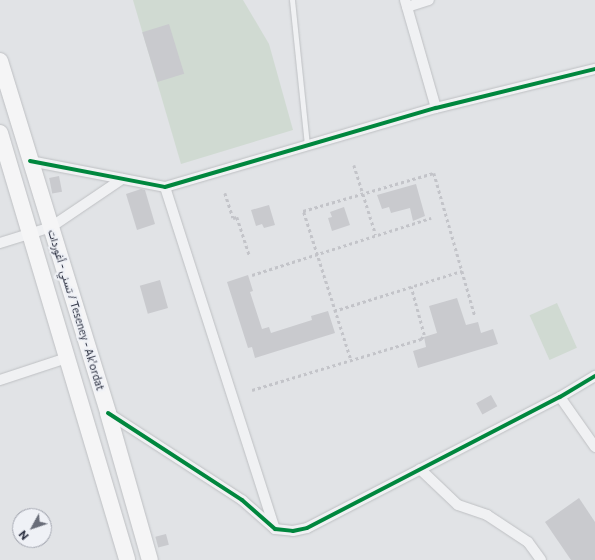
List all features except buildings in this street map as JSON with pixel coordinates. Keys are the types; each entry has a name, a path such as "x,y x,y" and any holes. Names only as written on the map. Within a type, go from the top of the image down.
{"main road":[{"name":"تسني - أغوردات / Teseney - Ak'ordat","path":"0,61 108,413 150,560"},
{"path":"0,133 127,560"}],"street":[{"path":"429,0 406,3 436,108"},
{"path":"30,161 165,187 307,147 436,108 595,69"},
{"path":"0,243 51,227 122,179"},
{"path":"165,187 275,529"},
{"path":"0,380 67,358"},
{"path":"108,413 242,500 275,529 284,531 307,528 560,397 595,376"},
{"path":"560,397 595,447"},
{"path":"420,469 458,505 487,515 528,542 540,560"}],"lane":[{"path":"292,0 307,147"}],"path":[{"path":"354,165 376,235"},
{"path":"350,358 302,211 434,173 475,316"},
{"path":"225,193 233,218 237,217 248,254"},
{"path":"252,275 431,218"},
{"path":"334,310 462,271"},
{"path":"252,390 350,358 421,339 424,335 411,287"}],"shaded area":[{"path":"133,0 243,0 269,44 293,130 181,164"},
{"path":"557,303 577,348 550,360 530,315"}],"cycle path":[{"path":"30,161 165,187 436,108 595,69"},
{"path":"108,413 242,500 275,529 293,531 307,528 560,397 595,376"}]}
